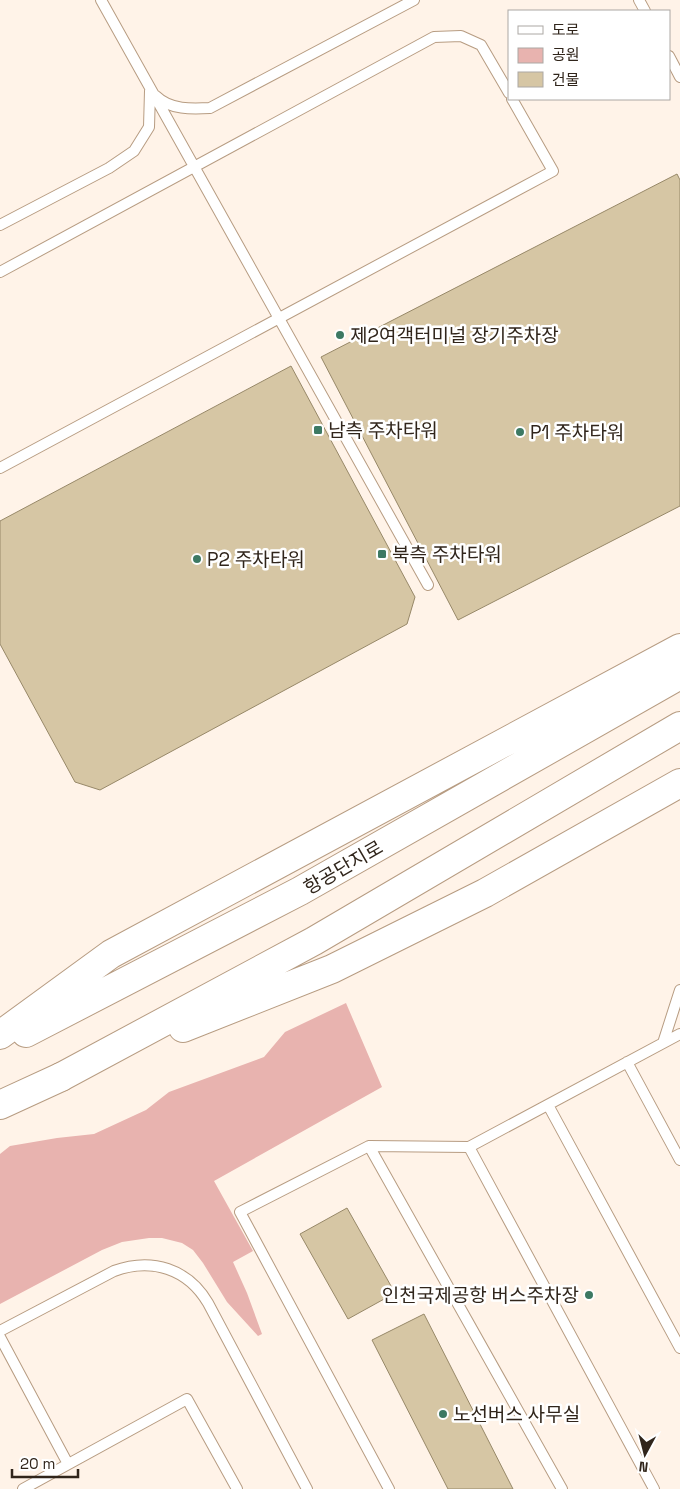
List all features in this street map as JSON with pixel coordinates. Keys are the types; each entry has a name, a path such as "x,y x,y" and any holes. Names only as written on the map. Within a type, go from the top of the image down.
{"main road":[{"path":"0,1035 111,954 680,648"},
{"name":"항공단지로","path":"0,1046 300,891 680,675"},
{"path":"61,1077 314,941 680,726"},
{"path":"0,1105 61,1077 332,969 485,893 680,783"}],"lane":[{"path":"101,0 428,585"},
{"path":"150,90 162,102 186,109 210,108 414,0"},
{"path":"0,272 434,37 460,36 481,45 508,91"},
{"path":"670,58 680,77"},
{"path":"0,225 109,168 134,151 149,127 150,90"},
{"path":"0,468 553,171 513,100"},
{"path":"663,1043 680,990"},
{"path":"389,1489 240,1212 369,1146 469,1147 680,1034"},
{"path":"627,1062 680,1160"},
{"path":"548,1104 680,1348"},
{"path":"369,1146 560,1488"},
{"path":"469,1147 654,1489"},
{"path":"0,1331 114,1270 124,1267 153,1265 182,1275 196,1286 208,1303 307,1489"},
{"path":"0,1337 68,1464"},
{"path":"23,1489 187,1399 237,1489"}],"green space":[{"path":"346,1003 382,1087 214,1181 253,1251 233,1262 262,1334 258,1336 227,1302 193,1250 182,1243 162,1238 122,1242 102,1250 0,1304 0,1154 10,1146 94,1134 146,1110 169,1092 264,1057 285,1032"}],"building":[{"name":"P1 주차타워","path":"677,174 680,180 680,506 458,620 321,357"},
{"name":"P2 주차타워","path":"291,366 415,597 407,624 100,790 75,782 0,644 0,521"},
{"path":"347,1208 395,1293 348,1319 300,1234"},
{"name":"노선버스 사무실","path":"424,1314 513,1489 448,1489 372,1340"}],"place":[{"name":"제2여객터미널 장기주차장","path":"340,335"},
{"name":"남측 주차타워","path":"318,430"},
{"name":"P1 주차타워","path":"520,432"},
{"name":"북측 주차타워","path":"382,554"},
{"name":"P2 주차타워","path":"197,559"},
{"name":"인천국제공항 버스주차장","path":"589,1295"},
{"name":"노선버스 사무실","path":"443,1414"}]}
